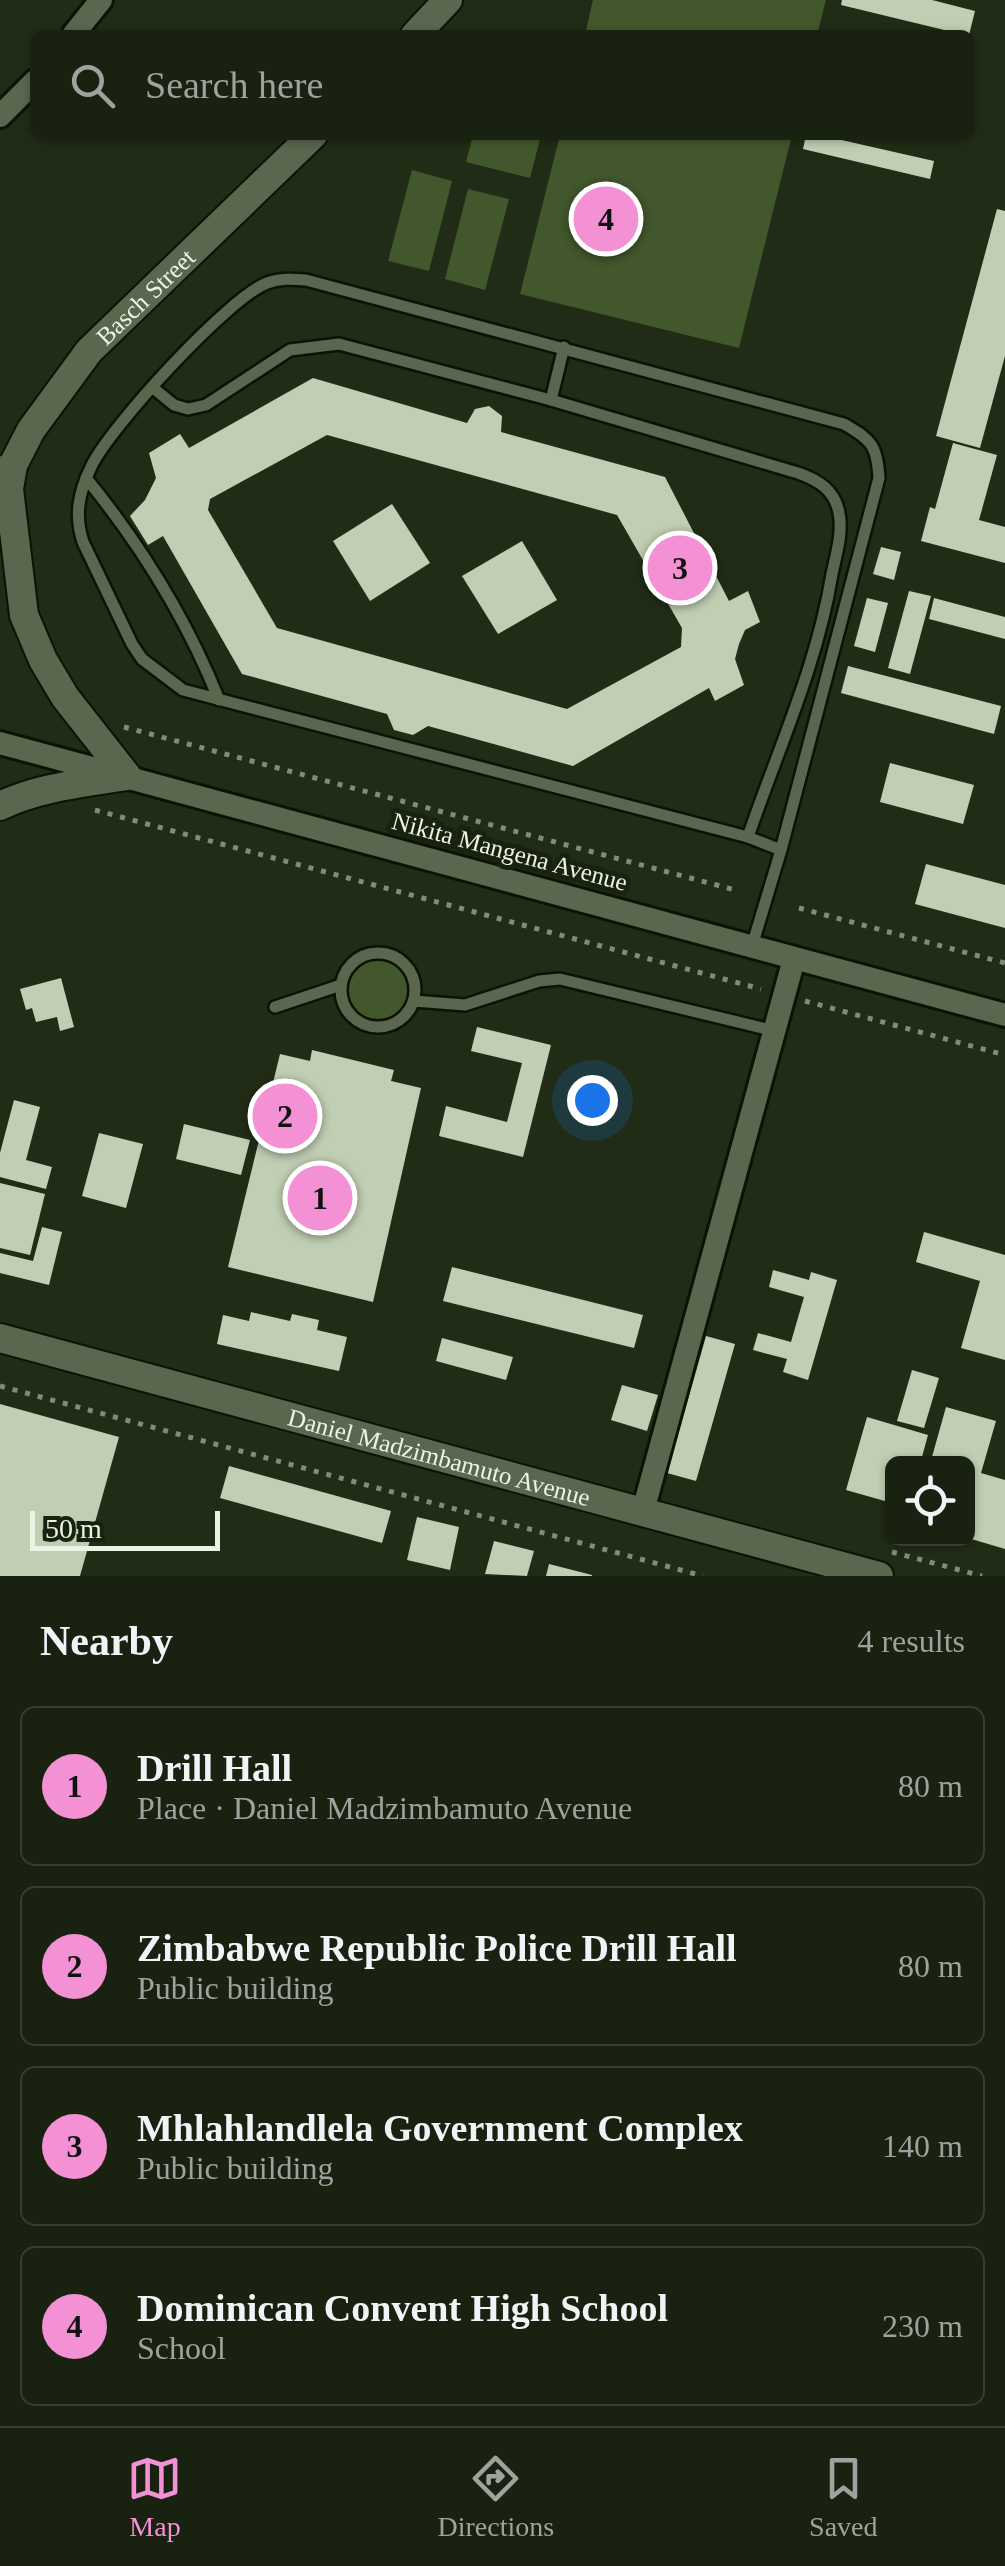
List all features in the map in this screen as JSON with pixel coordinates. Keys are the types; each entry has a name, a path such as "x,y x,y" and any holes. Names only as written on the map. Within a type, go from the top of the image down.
{"street":[{"path":"77,30 101,0"},
{"path":"420,30 448,0"},
{"path":"0,116 30,86"},
{"name":"Basch Street","path":"7,469 41,415 90,351 308,140"},
{"path":"0,806 57,788 127,776 65,697 43,660 24,615 7,469"},
{"name":"Nikita Mangena Avenue","path":"0,743 1005,1015"},
{"path":"643,1512 794,958"},
{"name":"Daniel Madzimbamuto Avenue","path":"0,1338 879,1576"}],"lane":[{"path":"752,946 781,850 879,478 878,457 869,438 844,424 564,347 306,280 283,279 266,283 241,298 152,387 108,439 86,478 78,505 78,526 132,644 142,659 166,680 183,690 219,700 748,836 781,850"},
{"path":"152,387 174,406 188,409 206,405 290,350 340,344 551,400 818,480 833,494 840,532 822,629 802,695 784,731 748,836"},
{"path":"551,400 564,347"},
{"path":"86,478 181,618 219,700"},
{"path":"386,953 407,965 416,988 414,1001 400,1021 376,1028 364,1025 346,1009 341,985 352,963 362,956 386,953"},
{"path":"414,1001 465,1005 539,980 560,979 774,1031"},
{"path":"275,1007 341,985"}],"path":[{"path":"114,724 739,892"},
{"path":"95,810 1005,1055"},
{"path":"799,908 1005,963"},
{"path":"0,1386 703,1576"}],"green space":[{"path":"593,0 826,0 818,30 586,30"},
{"path":"472,140 540,140 530,178 466,162"},
{"path":"559,140 791,140 739,348 520,294"},
{"path":"412,170 452,181 429,271 388,261"},
{"path":"468,189 509,199 485,290 445,279"},
{"path":"377,958 390,960 400,968 408,978 408,1004 400,1014 390,1022 377,1024 364,1022 354,1014 346,1004 344,991 346,978 354,968 364,960"}],"building":[{"path":"842,0 932,0 975,11 970,30 944,30 841,5"},
{"path":"805,140 841,140 934,161 930,179 803,149"},
{"path":"997,209 1005,211 1005,356 980,448 936,436"},
{"path":"313,378 467,423 475,409 489,406 502,416 501,432 665,477 729,601 748,591 760,622 745,630 735,659 744,685 715,701 709,688 573,766 428,726 413,735 394,730 387,714 242,674 163,536 148,545 130,516 145,500 156,478 149,453 180,434 189,448","holes":["327,435 617,515 682,628 681,647 567,709 277,628 208,510 210,499"]},
{"path":"953,443 997,455 979,520 1005,527 1005,563 921,541 930,507 935,509"},
{"path":"392,504 430,563 370,601 333,541"},
{"path":"522,541 557,600 498,634 462,576"},
{"path":"881,547 901,552 894,580 873,574"},
{"path":"909,591 931,596 910,674 888,668"},
{"path":"867,598 888,603 875,652 854,646"},
{"path":"934,598 1005,617 1005,639 929,619"},
{"path":"848,666 1001,706 994,734 841,693"},
{"path":"890,763 974,785 963,824 880,802"},
{"path":"926,864 1005,885 1005,928 915,904"},
{"path":"61,978 74,1027 60,1031 57,1017 36,1022 32,1008 26,1010 20,989"},
{"path":"477,1027 551,1045 523,1157 439,1136 446,1106 507,1122 522,1063 471,1051"},
{"path":"312,1050 394,1070 391,1081 421,1088 373,1302 228,1267 280,1054 310,1061"},
{"path":"14,1100 40,1107 26,1160 52,1167 46,1189 0,1177 0,1153"},
{"path":"184,1124 250,1140 241,1175 176,1159"},
{"path":"99,1133 143,1144 126,1208 82,1196"},
{"path":"0,1183 45,1194 30,1255 0,1248"},
{"path":"42,1227 62,1232 49,1285 0,1273 0,1253 33,1261"},
{"path":"924,1232 1005,1255 1005,1360 961,1348 980,1281 916,1262"},
{"path":"452,1267 643,1315 634,1348 443,1301"},
{"path":"773,1270 809,1280 811,1272 837,1280 808,1380 783,1372 787,1359 753,1350 758,1333 791,1342 804,1297 769,1287"},
{"path":"251,1312 290,1321 292,1314 319,1320 317,1330 347,1337 339,1371 217,1344 223,1315 249,1321"},
{"path":"706,1336 735,1344 696,1481 667,1473"},
{"path":"442,1338 513,1357 506,1380 436,1361"},
{"path":"912,1370 939,1378 924,1428 897,1421"},
{"path":"622,1385 658,1395 647,1431 611,1420"},
{"path":"0,1404 119,1437 80,1576 0,1576"},
{"path":"946,1407 996,1421 981,1473 1005,1480 1005,1549 975,1540 975,1456 932,1456"},
{"path":"867,1417 928,1435 922,1456 885,1456 885,1501 846,1490"},
{"path":"229,1466 391,1511 382,1543 220,1498"},
{"path":"417,1517 459,1527 450,1570 407,1560"},
{"path":"494,1541 534,1551 527,1576 485,1574"},
{"path":"549,1564 592,1575 592,1576 546,1576"}],"place":[{"name":"Dominican Convent High School","path":"606,219"},
{"name":"Mhlahlandlela Government Complex","path":"680,568"},
{"name":"Zimbabwe Republic Police Drill Hall","path":"285,1116"},
{"name":"Drill Hall","path":"320,1198"}]}
